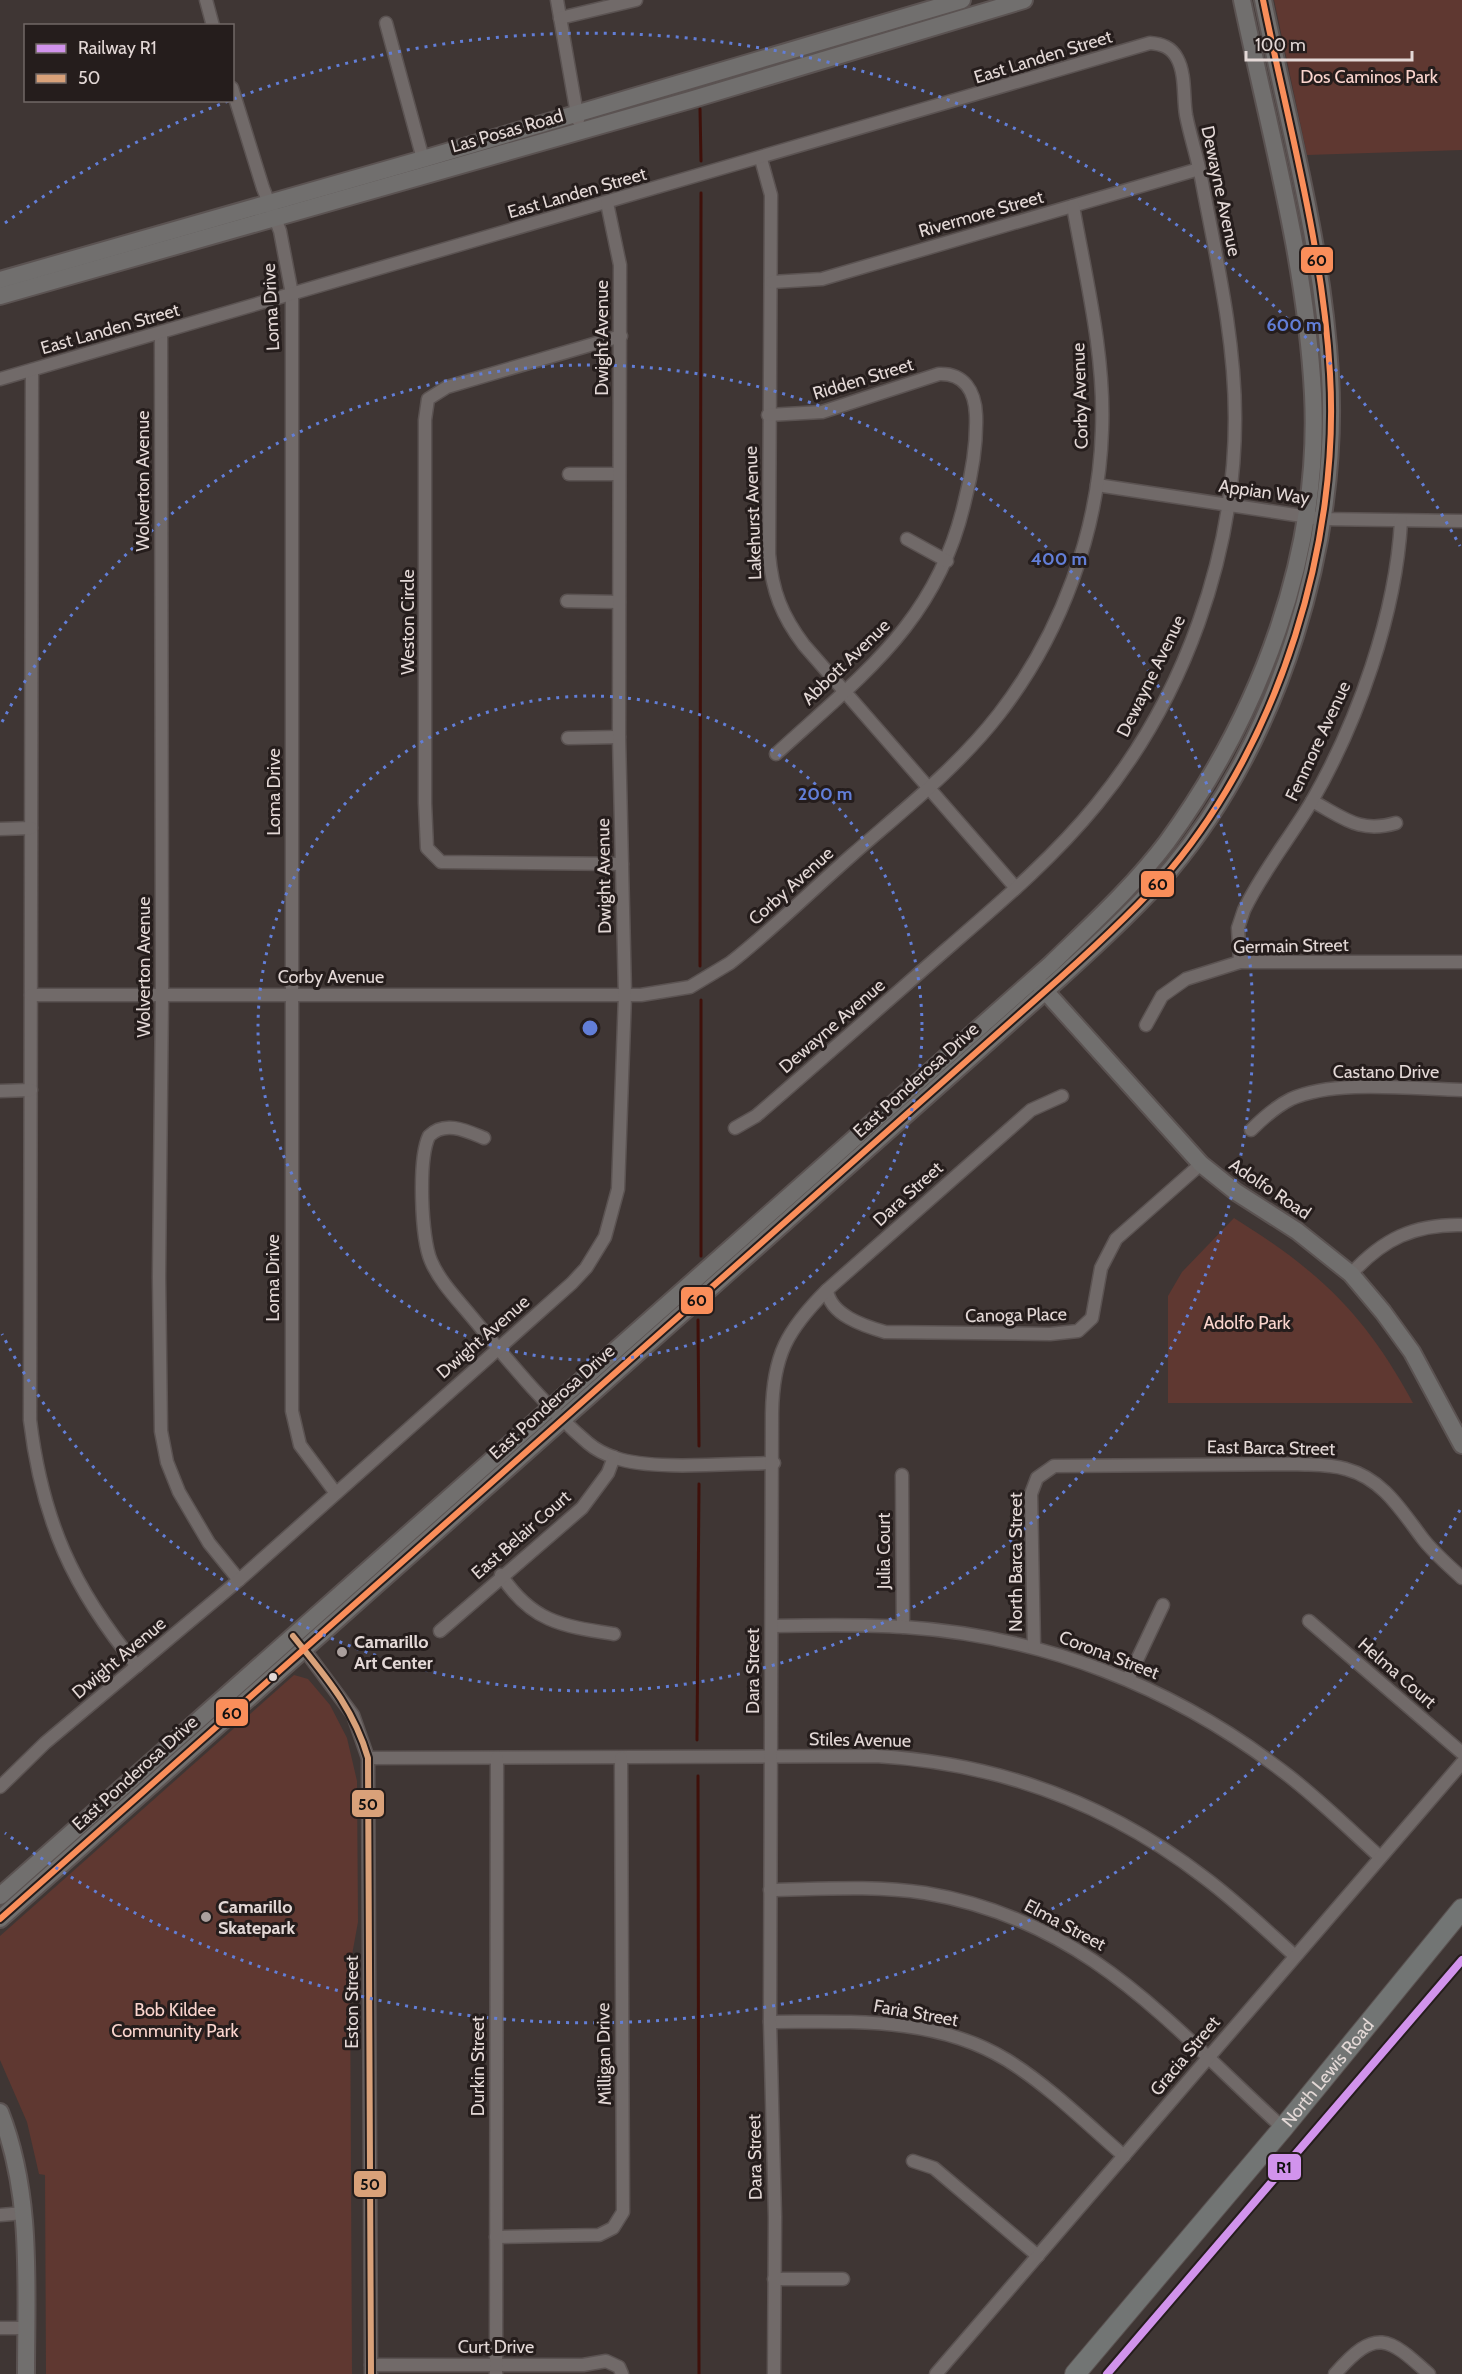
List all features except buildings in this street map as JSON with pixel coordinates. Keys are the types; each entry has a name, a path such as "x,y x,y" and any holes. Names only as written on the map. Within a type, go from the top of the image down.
{"main road":[{"name":"Las Posas Road","path":"272,211 423,159 925,5 962,0"},
{"name":"Las Posas Road","path":"1,289 272,211 580,130 1024,0"},
{"name":"East Ponderosa Drive","path":"1242,0 1292,238 1309,339 1314,518"},
{"name":"East Ponderosa Drive","path":"0,1919 298,1643 1040,985 1147,866 1217,768 1242,723 1273,643 1314,518 1330,432 1326,332 1311,231 1263,0"},
{"name":"Adolfo Road","path":"1040,985 1201,1164 1236,1192 1297,1231 1351,1274 1412,1352 1462,1445"},
{"name":"East Ponderosa Drive","path":"0,1896 298,1643"},
{"name":"North Lewis Road","path":"1075,2374 1283,2128 1462,1909"},
{"path":"0,2112 5,2141 24,2213 26,2374"}],"street":[{"path":"206,0 212,24"},
{"path":"557,0 580,130"},
{"path":"560,18 636,0"},
{"path":"925,5 931,27"},
{"path":"386,23 423,159"},
{"name":"East Landen Street","path":"0,379 761,159 1150,43 1163,45"},
{"name":"Dewayne Avenue","path":"735,1128 756,1116 1016,888 1099,803 1145,734 1194,636 1230,506 1235,443 1233,362 1225,301 1186,114 1180,68 1174,53 1163,45"},
{"name":"Loma Drive","path":"234,94 285,249 292,294 292,1411 300,1445 335,1492"},
{"name":"Lakehurst Avenue","path":"761,159 771,195 769,554 775,595 790,626 843,692 1016,888"},
{"name":"Rivermore Street","path":"772,282 822,279 1199,169"},
{"name":"Dwight Avenue","path":"0,1787 45,1743 238,1580 586,1268 598,1251 612,1220 618,1189 625,995 618,602 620,255 607,203"},
{"name":"Corby Avenue","path":"32,995 625,995 666,993 690,987 730,963 928,788 998,715 1052,630 1084,546 1097,485 1102,428 1099,355 1073,206"},
{"name":"Wolverton Avenue","path":"161,333 162,995 159,1277 161,1431 167,1462 178,1492 209,1543 238,1580"},
{"name":"Weston Circle","path":"621,336 447,387 428,399 425,420 425,803 427,848 441,862 622,864"},
{"path":"32,370 30,1409 33,1447 47,1504 72,1570 92,1608 137,1666"},
{"name":"Ridden Street","path":"768,415 822,412 939,374 956,376 966,383"},
{"name":"Abbott Avenue","path":"776,754 872,667 902,634 924,604 947,561 963,512 973,458 976,408 973,394 966,383"},
{"path":"569,474 618,474"},
{"name":"Appian Way","path":"1097,485 1314,518 1462,521"},
{"name":"Fenmore Avenue","path":"1240,962 1238,928 1244,910 1312,801 1338,747 1376,650 1395,577 1401,521"},
{"path":"907,539 947,561"},
{"path":"567,601 618,602"},
{"path":"568,738 619,737"},
{"path":"1312,801 1362,826 1379,828 1396,823"},
{"path":"0,829 31,828"},
{"name":"Germain Street","path":"1146,1025 1155,1005 1170,990 1186,979 1240,962 1462,962"},
{"name":"Castano Drive","path":"1251,1131 1280,1105 1317,1091 1343,1088 1462,1090"},
{"path":"0,1091 32,1090"},
{"name":"Dara Street","path":"774,2374 771,1758 774,1463 772,1395 776,1370 790,1331 801,1316 827,1290 1031,1110 1062,1096"},
{"path":"484,1138 453,1128 439,1129 429,1136 424,1161 423,1234 436,1272 498,1348 557,1413 590,1445 614,1457 635,1462 666,1464 774,1463"},
{"name":"Canoga Place","path":"827,1290 832,1304 850,1318 885,1332 1050,1334 1078,1331 1092,1318 1101,1268 1116,1239 1201,1164"},
{"path":"1351,1274 1373,1251 1399,1234 1429,1226 1462,1224"},
{"name":"East Belair Court","path":"440,1631 501,1575 582,1508 602,1481 614,1457"},
{"name":"East Barca Street","path":"1037,1478 1045,1471 1064,1464 1339,1467 1368,1478 1384,1490 1430,1546 1462,1578"},
{"name":"Julia Court","path":"902,1474 903,1627"},
{"name":"North Barca Street","path":"1034,1647 1031,1494 1037,1478"},
{"path":"501,1575 522,1603 549,1621 614,1634"},
{"path":"1128,1679 1163,1605"},
{"name":"Helma Court","path":"1309,1621 1462,1753"},
{"name":"Corona Street","path":"772,1626 903,1627 975,1635 1034,1647 1128,1679 1233,1735 1290,1776 1380,1857"},
{"name":"Eston Street","path":"298,1643 353,1715 368,1758 371,2370"},
{"name":"Stiles Avenue","path":"368,1758 916,1758 991,1771 1059,1793 1133,1829 1207,1879 1295,1956"},
{"name":"Durkin Street","path":"496,2370 497,1758"},
{"name":"Milligan Drive","path":"496,2237 599,2235 614,2228 623,2212 621,1758"},
{"name":"Gracia Street","path":"936,2374 1462,1763"},
{"name":"Elma Street","path":"771,1890 900,1890 950,1898 997,1911 1050,1934 1106,1968 1208,2056 1283,2128"},
{"name":"Faria Street","path":"771,2022 873,2021 947,2034 974,2044 1028,2075 1124,2156"},
{"path":"913,2161 934,2168 1038,2256"},
{"path":"0,2215 24,2213"},
{"path":"774,2279 843,2279"},
{"path":"0,2328 26,2328"},
{"path":"1335,2374 1355,2352 1377,2342 1399,2347 1429,2374"},
{"name":"Curt Drive","path":"371,2370 496,2370 583,2365 606,2361 620,2370"}],"green space":[{"name":"Dos Caminos Park","path":"1274,0 1462,0 1462,150 1307,155"},
{"name":"Adolfo Park","path":"1234,1218 1291,1257 1337,1297 1358,1319 1376,1344 1413,1403 1168,1403 1168,1296 1182,1272"},
{"name":"Bob Kildee Community Park","path":"294,1675 308,1679 330,1705 347,1738 357,1781 358,1922 350,1966 352,2374 46,2374 45,2175 39,2174 27,2122 0,2060 0,1936"}],"waterway":[{"path":"700,109 701,161"},
{"path":"700,966 701,193"},
{"path":"701,1000 701,1256"},
{"path":"698,1320 699,1446"},
{"path":"697,1740 699,1484"},
{"path":"698,1776 699,2374"}],"rail line":[{"name":"R1","path":"1107,2374 1462,1960"}],"transit line":[{"name":"60","path":"0,1919 1075,965 1171,869 1210,817 1243,760 1272,700 1295,636 1313,570 1325,504 1331,438 1330,374 1320,280 1303,186 1263,0"},
{"name":"50","path":"293,1636 337,1693 354,1723 368,1758 371,2374"}],"place":[{"name":"Camarillo Art Center","path":"342,1652"},
{"name":"Camarillo Skatepark","path":"206,1917"}]}
